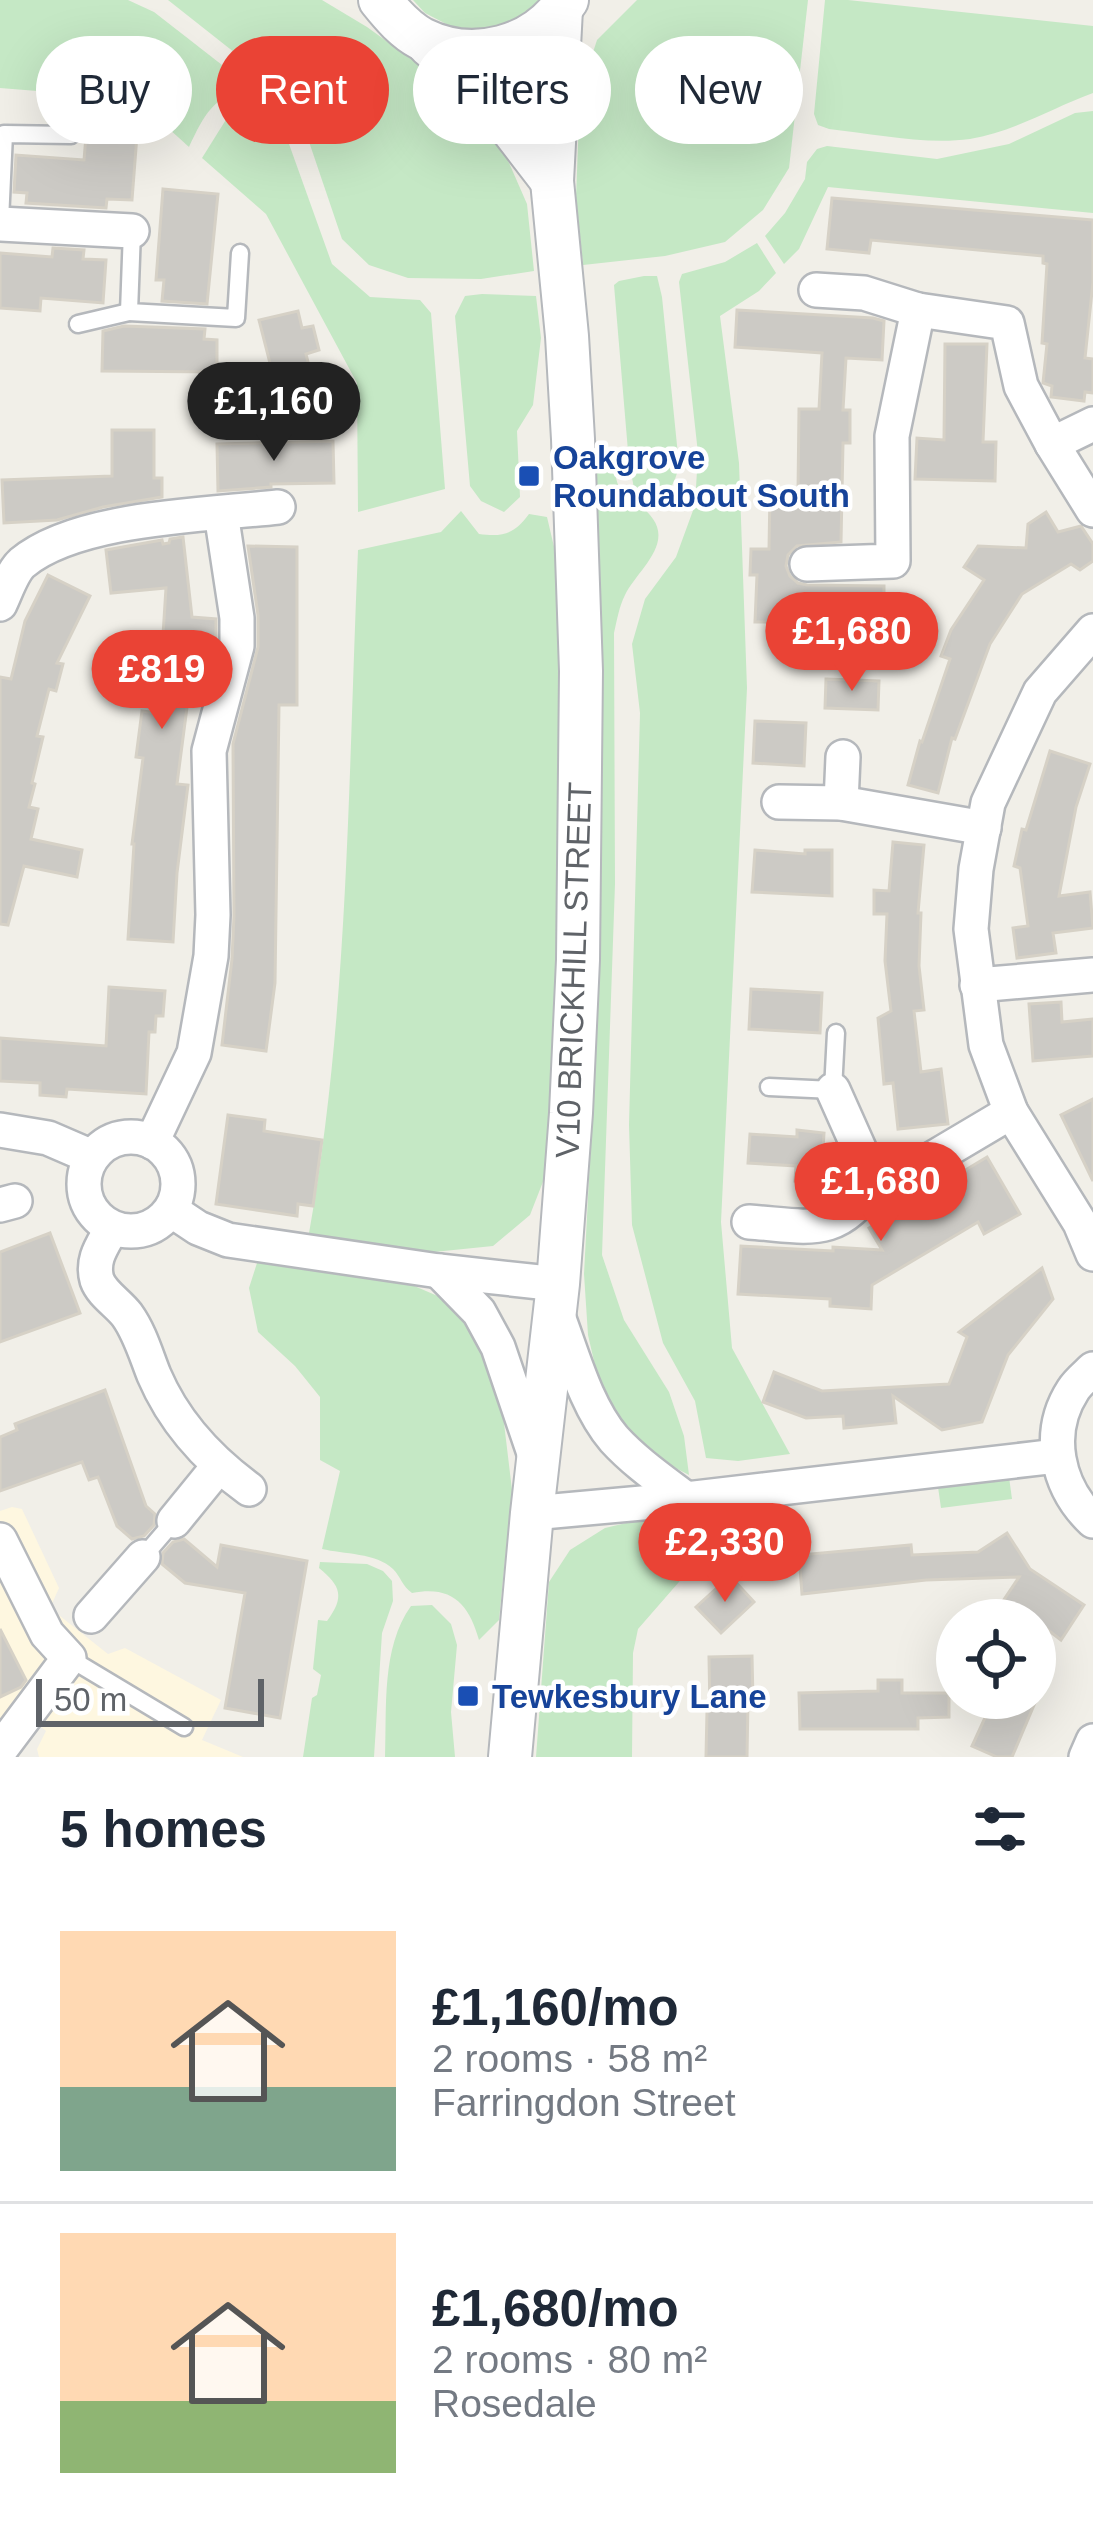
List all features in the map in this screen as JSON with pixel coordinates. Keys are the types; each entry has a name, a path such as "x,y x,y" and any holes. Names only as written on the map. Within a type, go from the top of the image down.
{"street":[{"name":"V10 BRICKHILL STREET","path":"380,0 416,36"},
{"name":"V10 BRICKHILL STREET","path":"510,1757 557,1297 579,915 581,671 567,336 552,182 564,5"},
{"path":"528,36 564,5"},
{"name":"V10 BRICKHILL STREET","path":"523,144 552,182"},
{"path":"0,223 132,231"},
{"path":"816,290 864,292 918,310 1007,323 1021,386 1093,510"},
{"path":"807,564 893,560 892,436 918,310"},
{"path":"1052,444 1093,424"},
{"path":"0,604 10,557 135,523 278,507"},
{"path":"152,1142 194,1053 211,956 209,751 237,646 221,513"},
{"path":"1093,631 1040,692 988,803 970,929 986,1045 1011,1112 1080,1223 1093,1254"},
{"path":"841,803 843,757"},
{"path":"779,802 841,803 984,828"},
{"path":"977,985 1093,975"},
{"path":"833,1090 874,1182"},
{"path":"874,1182 898,1179 1011,1112"},
{"path":"0,1130 48,1138 92,1157"},
{"path":"139,1138 152,1142 165,1151 178,1179 170,1210 145,1229 112,1228 91,1210 85,1197 83,1184 92,1157 112,1141 139,1138"},
{"path":"749,1222 825,1227 860,1204 874,1182"},
{"path":"170,1210 228,1240 439,1271 557,1297 588,1392 613,1437 686,1499"},
{"path":"112,1228 94,1260 98,1283 126,1313 184,1428 218,1467 249,1489"},
{"path":"439,1271 478,1312 498,1347 537,1463"},
{"path":"1093,1369 1073,1389 1060,1421 1057,1456 1064,1483 1093,1521"},
{"path":"532,1513 1057,1456"},
{"path":"174,1520 218,1467"},
{"path":"0,1540 47,1634 69,1658 2,1752"},
{"path":"91,1616 143,1557"},
{"path":"1086,1757 1093,1742"}],"lane":[{"path":"0,223 4,134 36,134"},
{"path":"129,312 132,231"},
{"path":"78,324 129,312 236,318 241,253"},
{"path":"769,1087 833,1090 836,1033"},
{"path":"143,1557 174,1520"},
{"path":"69,1658 184,1727"}],"shaded area":[{"path":"22,1509 59,1588 50,1608 108,1654 125,1648 221,1700 202,1740 243,1757 39,1757 37,1749 46,1731 18,1708 0,1726 0,1511"}],"green space":[{"path":"0,0 128,0 154,12 185,36 36,36 36,91 0,88"},
{"path":"168,0 322,0 379,36 216,36"},
{"path":"413,0 548,0 537,13 481,32 452,27 425,13"},
{"path":"637,0 808,0 803,44 803,36 635,36 635,144 792,144 789,168 763,210 725,242 665,256 583,265 576,198 578,144 611,144 611,36 601,36"},
{"path":"825,0 1093,26 1093,93 970,139 918,140 829,129 818,125 814,114"},
{"path":"192,42 216,60 216,105 192,141"},
{"path":"389,43 413,60 413,144 501,144 527,204 534,271 481,279 408,278 369,265 342,239 310,144 389,144"},
{"path":"1093,111 1093,213 828,187 799,249 784,264 765,236 785,213 817,149 827,146 937,159 1009,144 1075,113"},
{"path":"216,136 216,144 289,144 332,264 370,297 420,300 431,313 445,489 358,512 357,383 266,214 202,158"},
{"path":"757,243 776,273 759,291 720,316 739,463 747,688 721,1222 732,1348 790,1454 738,1461 706,1458 695,1401 663,1343 632,1225 629,1125 640,713 632,644 645,599 676,557 695,505 698,453 679,282 682,274 725,262"},
{"path":"657,276 662,297 679,465 670,488 650,499 634,488 629,463 614,285"},
{"path":"465,296 536,296 541,338 533,405 517,431 520,497 504,512 481,501 470,486 455,316"},
{"path":"595,469 614,469 626,499 647,512 658,529 655,549 625,595 614,633 615,884 602,1255 624,1320 669,1392 684,1436 689,1475 660,1460 623,1430 600,1387 588,1335 584,1274 598,1006"},
{"path":"461,511 479,534 488,535 513,530 529,514 547,517 559,568 557,937 546,1174 530,1215 493,1246 424,1253 308,1239 322,1154 339,982 358,550 441,532"},
{"path":"257,1263 341,1268 398,1279 440,1297 478,1337 501,1398 512,1490 499,1620 479,1640 470,1616 457,1600 438,1592 412,1593 386,1564 322,1549 340,1471 320,1460 320,1397 258,1332 249,1288"},
{"path":"1009,1477 1012,1499 941,1508 938,1487"},
{"path":"696,1513 699,1540 692,1567 638,1629 633,1653 632,1757 536,1757 549,1582 570,1550 605,1528"},
{"path":"320,1562 367,1564 392,1581 393,1601 382,1633 374,1757 303,1757 312,1698 321,1675 313,1669 318,1620 327,1621 338,1598"},
{"path":"432,1605 451,1624 457,1645 451,1712 455,1757 385,1757 388,1679 395,1640 411,1606"}],"building":[{"path":"85,144 136,144 132,200 107,199 106,208 26,203 27,193 14,192 16,155 84,160"},
{"path":"163,189 218,194 207,304 162,301 164,280 156,280"},
{"path":"832,198 1093,220 1085,358 1093,359 1093,393 1085,392 1084,401 1051,397 1052,386 1043,383 1047,264 1043,256 871,240 869,253 827,249"},
{"path":"53,248 84,250 83,259 106,260 103,303 41,298 40,311 0,308 0,253 52,257"},
{"path":"737,310 884,321 882,360 846,358 843,410 850,410 850,443 843,443 841,542 797,546 786,566 790,576 807,585 884,586 884,602 904,602 903,628 755,622 757,575 750,575 751,549 769,549 770,492 798,492 799,409 819,409 822,353 735,347"},
{"path":"298,311 302,328 313,326 319,350 306,354 309,366 273,375 259,320"},
{"path":"124,326 205,329 204,339 217,340 217,372 102,371 103,331"},
{"path":"945,344 987,344 983,442 996,442 995,481 915,479 917,438 944,440"},
{"path":"112,430 154,430 154,478 162,478 162,497 57,520 4,523 2,480 112,476"},
{"path":"333,441 334,483 218,491 217,444"},
{"path":"1046,512 1058,532 1081,526 1093,544 1093,561 1080,570 1071,564 1022,594 990,644 952,738 938,793 908,785 950,659 941,656 951,630 984,580 964,567 978,546 1026,548 1028,524"},
{"path":"183,537 192,617 216,619 216,643 215,648 206,648 200,693 189,692 177,784 188,785 173,942 128,939 132,844 143,758 136,757 142,711 158,713 166,588 111,593 106,550"},
{"path":"248,546 297,547 297,705 279,705 275,983 266,1051 222,1045 234,916 233,744 258,647"},
{"path":"48,575 90,596 57,663 63,664 56,691 49,689 37,736 43,737 29,807 38,809 31,839 82,850 77,877 24,866 8,925 0,924 0,677 11,679 25,621"},
{"path":"826,679 879,681 878,710 825,708"},
{"path":"755,721 806,723 804,766 753,763"},
{"path":"1050,751 1090,764 1076,807 1059,896 1090,892 1093,928 1053,933 1056,953 1017,958 1013,928 1028,926 1020,868 1014,866"},
{"path":"893,842 924,845 918,913 924,1010 914,1011 921,1072 941,1069 948,1124 898,1129 893,1083 884,1084 878,1018 891,1011 885,961 887,914 874,914 874,890 889,891"},
{"path":"755,850 805,854 805,850 832,850 832,896 752,892"},
{"path":"109,987 165,991 163,1016 156,1016 155,1032 149,1032 146,1094 67,1089 66,1097 40,1095 40,1083 0,1081 0,1038 106,1046"},
{"path":"751,989 822,993 820,1033 749,1029"},
{"path":"1061,1002 1062,1022 1093,1019 1093,1056 1033,1061 1029,1004"},
{"path":"1093,1099 1093,1181 1061,1115"},
{"path":"228,1115 265,1120 264,1131 322,1140 313,1206 298,1204 297,1216 216,1204"},
{"path":"797,1130 824,1133 821,1183 795,1181 796,1166 748,1163 750,1134 797,1137"},
{"path":"987,1157 1020,1214 984,1234 978,1222 872,1285 871,1309 830,1306 830,1299 738,1294 741,1246 882,1250 869,1228"},
{"path":"50,1233 80,1313 0,1342 0,1252"},
{"path":"1042,1268 1053,1299 1008,1355 982,1422 942,1430 893,1396 896,1423 844,1428 843,1416 806,1418 763,1402 774,1372 822,1391 949,1384 967,1337 959,1332"},
{"path":"105,1390 146,1506 155,1514 154,1525 144,1536 132,1539 117,1526 98,1477 89,1480 82,1462 0,1491 0,1437 17,1430 15,1424"},
{"path":"1007,1533 1030,1569 1084,1605 1061,1640 1056,1636 1056,1599 1004,1599 1019,1577 926,1580 802,1594 799,1555 911,1545 912,1555 978,1552"},
{"path":"184,1539 217,1567 221,1545 307,1561 280,1718 225,1708 245,1593 185,1583 162,1564 163,1553 173,1542"},
{"path":"730,1576 754,1602 721,1633 696,1607"},
{"path":"0,1629 26,1680 0,1697"},
{"path":"752,1656 747,1757 706,1757 709,1657"},
{"path":"878,1680 902,1680 902,1693 936,1693 936,1717 918,1718 918,1729 800,1729 799,1693 878,1691"},
{"path":"984,1719 1028,1719 1012,1757 997,1757 972,1746"}],"place":[{"name":"Oakgrove Roundabout South","path":"529,476"},
{"name":"Tewkesbury Lane","path":"468,1696"}]}
